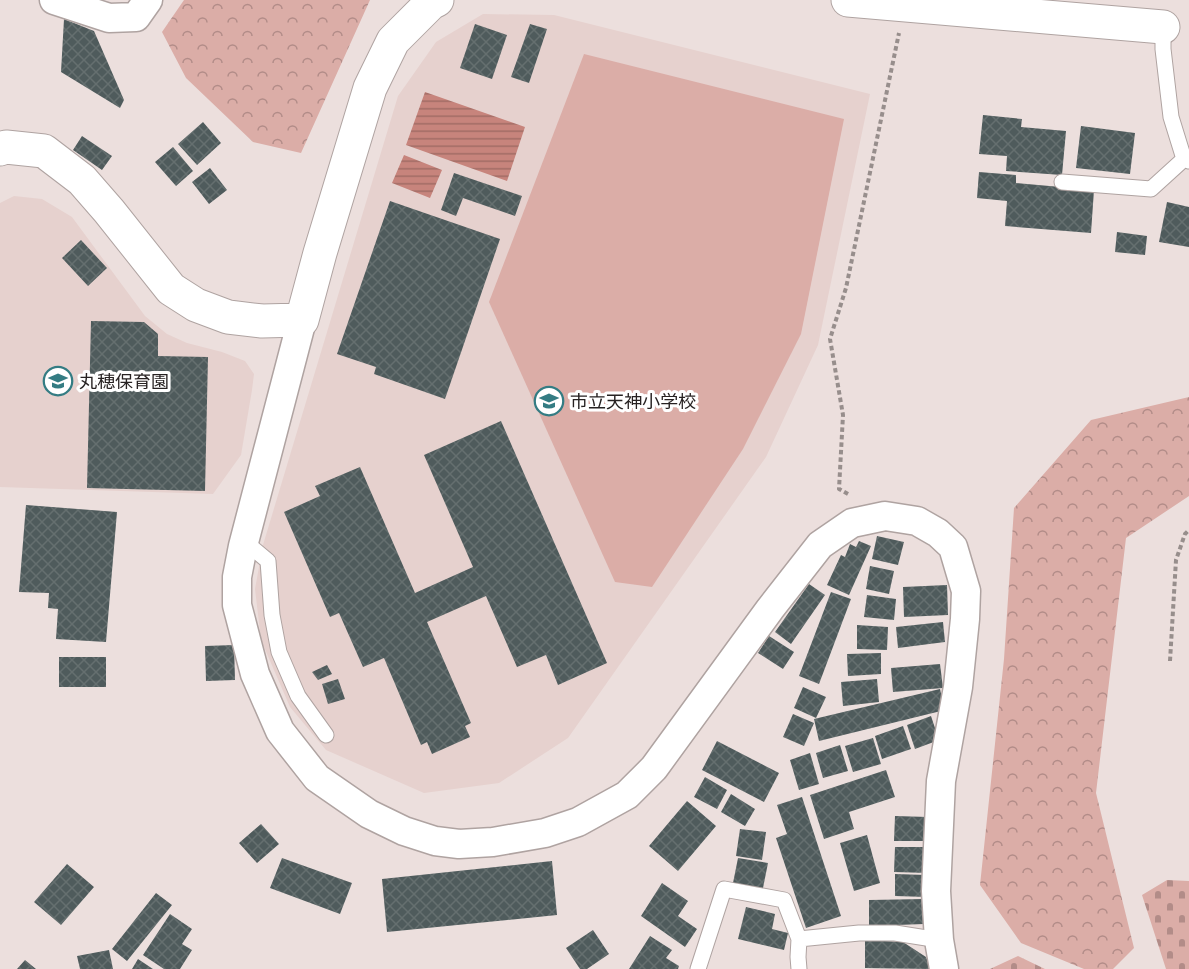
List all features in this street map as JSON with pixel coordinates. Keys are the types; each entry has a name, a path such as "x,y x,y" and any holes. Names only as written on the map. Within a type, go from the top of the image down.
{"street":[{"path":"54,0 109,18 136,17 148,0"},
{"path":"437,0 430,3 393,41 370,88 320,253 244,541 237,577 237,605 255,674 280,730 317,778 369,814 404,831 435,841 459,844 493,842 545,833 578,822 627,795 654,768 770,609 820,545 852,523 885,516 917,521 938,533 952,547 966,591 958,687 940,781 936,891 939,940 944,969"},
{"path":"848,0 957,4 1163,27"},
{"path":"0,149 6,147 44,151 82,180 171,289 196,305 228,317 262,321 302,320"}],"lane":[{"path":"1062,182 1151,189 1186,160 1171,117 1163,49 1163,27"},
{"path":"244,541 268,561 272,615 279,652 298,696 327,735"},
{"path":"698,969 724,889 784,900 799,939 799,969"},
{"path":"799,939 859,933 894,933 939,940"}],"path":[{"path":"885,516 839,489 843,415 830,339 846,288 899,29"},
{"path":"1170,661 1176,560 1185,534 1189,530"}],"shaded area":[{"name":"市立天神小学校","path":"483,14 554,15 870,94 818,345 766,457 568,738 499,783 424,793 326,750 290,707 261,640 255,589 263,545 398,96 436,42"},
{"path":"425,92 525,127 507,181 406,145"},
{"path":"404,155 442,170 430,198 392,183"},
{"path":"14,196 42,199 72,217 145,316 167,334 187,343 245,361 254,374 241,455 213,494 0,487 0,203"}],"green space":[{"path":"184,0 370,0 301,153 253,142 186,78 162,32"},
{"path":"584,54 844,119 801,334 743,449 652,587 615,582 489,302"},
{"path":"1189,397 1189,496 1126,538 1096,793 1134,948 1113,969 1084,969 1021,943 980,885 1004,659 1014,508 1091,420"},
{"path":"1167,880 1189,881 1189,969 1166,969 1142,895"},
{"path":"1018,956 1045,969 990,969"}],"building":[{"path":"64,19 94,31 124,100 120,108 61,72"},
{"path":"475,24 507,35 492,79 460,68"},
{"path":"530,24 547,29 529,83 511,77"},
{"path":"983,115 1022,119 1021,127 1066,131 1062,175 1006,171 1007,156 979,154"},
{"path":"203,122 221,143 197,165 178,144"},
{"path":"1081,126 1135,133 1130,174 1076,168"},
{"path":"82,136 112,156 102,170 73,150"},
{"path":"173,147 193,171 176,186 155,162"},
{"path":"210,168 227,190 209,204 192,182"},
{"path":"979,172 1016,175 1016,183 1094,190 1091,233 1005,226 1007,201 977,198"},
{"path":"454,173 522,196 515,216 463,198 456,216 441,210"},
{"path":"390,201 500,239 445,399 374,374 376,367 337,354"},
{"path":"1167,202 1189,207 1189,247 1159,242"},
{"path":"1117,232 1147,236 1145,255 1115,252"},
{"path":"81,240 107,268 88,286 62,258"},
{"path":"91,321 144,322 158,334 158,356 208,357 205,491 87,488"},
{"path":"501,421 607,663 558,685 546,655 517,667 486,596 427,622 471,723 465,726 470,737 432,754 427,742 421,745 384,658 363,667 339,613 330,617 284,512 320,496 315,486 360,467 415,593 473,567 424,455"},
{"path":"26,505 117,512 106,642 56,639 58,609 48,608 49,593 19,592"},
{"path":"877,536 904,542 898,565 872,559"},
{"path":"859,541 871,546 849,595 827,585 841,555 845,557 850,544 856,547"},
{"path":"870,566 894,571 889,594 866,589"},
{"path":"809,584 825,595 791,644 775,632"},
{"path":"947,585 948,615 904,617 903,587"},
{"path":"831,592 851,599 819,684 799,676"},
{"path":"867,595 896,599 894,620 864,617"},
{"path":"943,622 945,642 898,648 896,627"},
{"path":"857,625 888,627 887,650 857,649"},
{"path":"769,636 794,652 783,669 758,653"},
{"path":"234,645 235,680 206,681 205,646"},
{"path":"881,653 881,674 848,676 847,654"},
{"path":"59,657 106,657 106,687 59,687"},
{"path":"940,664 943,688 893,692 891,668"},
{"path":"327,665 332,674 318,680 312,672"},
{"path":"338,679 345,699 328,704 322,684"},
{"path":"877,679 879,702 843,706 841,682"},
{"path":"803,687 826,697 816,718 794,708"},
{"path":"940,689 945,710 819,741 814,719"},
{"path":"793,714 814,723 804,746 783,737"},
{"path":"931,716 939,740 915,749 907,725"},
{"path":"903,726 911,749 882,759 875,736"},
{"path":"873,738 881,764 853,772 845,746"},
{"path":"717,741 779,773 764,802 702,770"},
{"path":"840,745 848,771 823,778 816,753"},
{"path":"810,753 819,784 799,790 790,760"},
{"path":"886,770 895,797 849,812 854,829 824,839 810,795"},
{"path":"705,777 727,790 717,809 694,797"},
{"path":"731,794 755,809 745,826 721,812"},
{"path":"802,797 841,916 806,928 776,838 787,834 777,805"},
{"path":"687,801 716,826 678,871 649,846"},
{"path":"895,816 928,817 927,841 894,841"},
{"path":"261,824 279,844 257,863 239,843"},
{"path":"740,829 766,832 762,860 736,856"},
{"path":"867,835 880,883 854,891 840,843"},
{"path":"895,847 928,847 928,873 894,872"},
{"path":"282,858 352,883 340,914 270,888"},
{"path":"738,858 768,863 763,888 733,883"},
{"path":"552,861 557,915 387,932 382,879"},
{"path":"67,864 94,887 61,925 34,902"},
{"path":"895,874 926,875 927,897 895,896"},
{"path":"662,883 688,901 678,916 697,929 685,947 641,916"},
{"path":"156,893 172,905 127,961 112,949"},
{"path":"924,899 924,924 869,926 869,900"},
{"path":"746,907 775,914 772,929 788,933 784,950 738,939"},
{"path":"170,914 192,929 182,944 192,950 180,969 164,969 143,955"},
{"path":"593,930 609,954 587,969 580,969 566,948"},
{"path":"650,936 672,950 666,958 679,966 678,969 629,969"},
{"path":"865,940 903,942 926,957 931,969 865,968"},
{"path":"109,950 113,969 80,969 77,956"},
{"path":"138,959 153,969 132,969"},
{"path":"25,960 36,969 17,969"}],"place":[{"name":"丸穂保育園","path":"58,381"},
{"name":"市立天神小学校","path":"549,401"}]}
